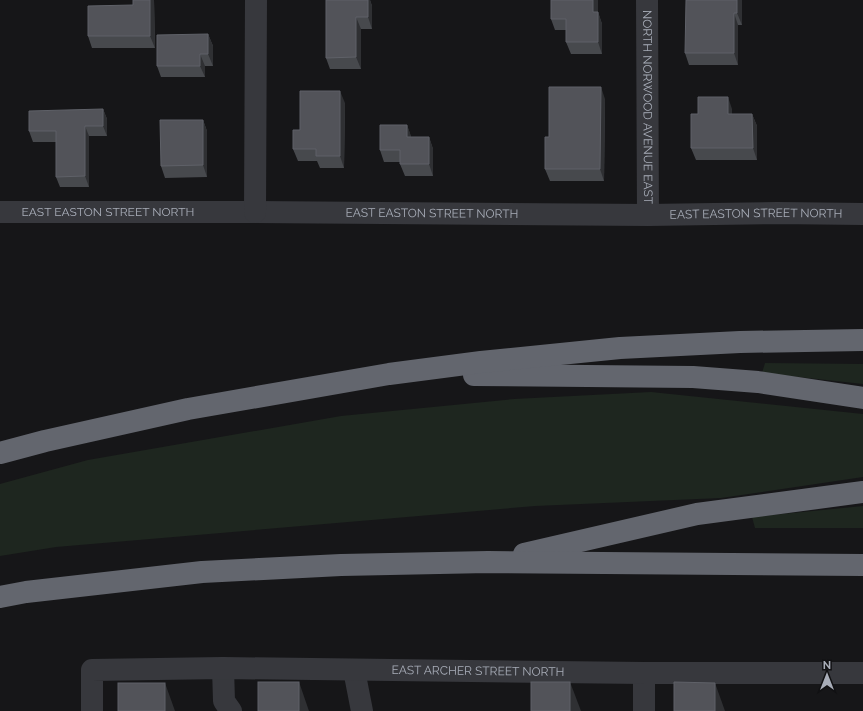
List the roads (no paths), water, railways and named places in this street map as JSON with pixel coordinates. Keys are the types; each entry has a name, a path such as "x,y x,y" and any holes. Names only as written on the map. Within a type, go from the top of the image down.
{"highway":[{"path":"0,453 188,408 389,374 481,362 620,348 740,342 863,340"},
{"path":"389,374 693,377 758,382 863,398"},
{"path":"488,562 697,514 863,492"},
{"path":"0,597 26,592 202,572 341,565 488,562 863,565"}],"street":[{"path":"255,212 256,0"},
{"name":"NORTH NORWOOD AVENUE EAST","path":"647,0 648,215"},
{"name":"EAST EASTON STREET NORTH","path":"0,212 648,215 777,212 863,214"},
{"path":"223,668 223,708"},
{"name":"EAST ARCHER STREET NORTH","path":"92,711 92,670 223,668 644,673 863,672"},
{"path":"354,670 362,711"},
{"path":"644,673 644,711"}]}
